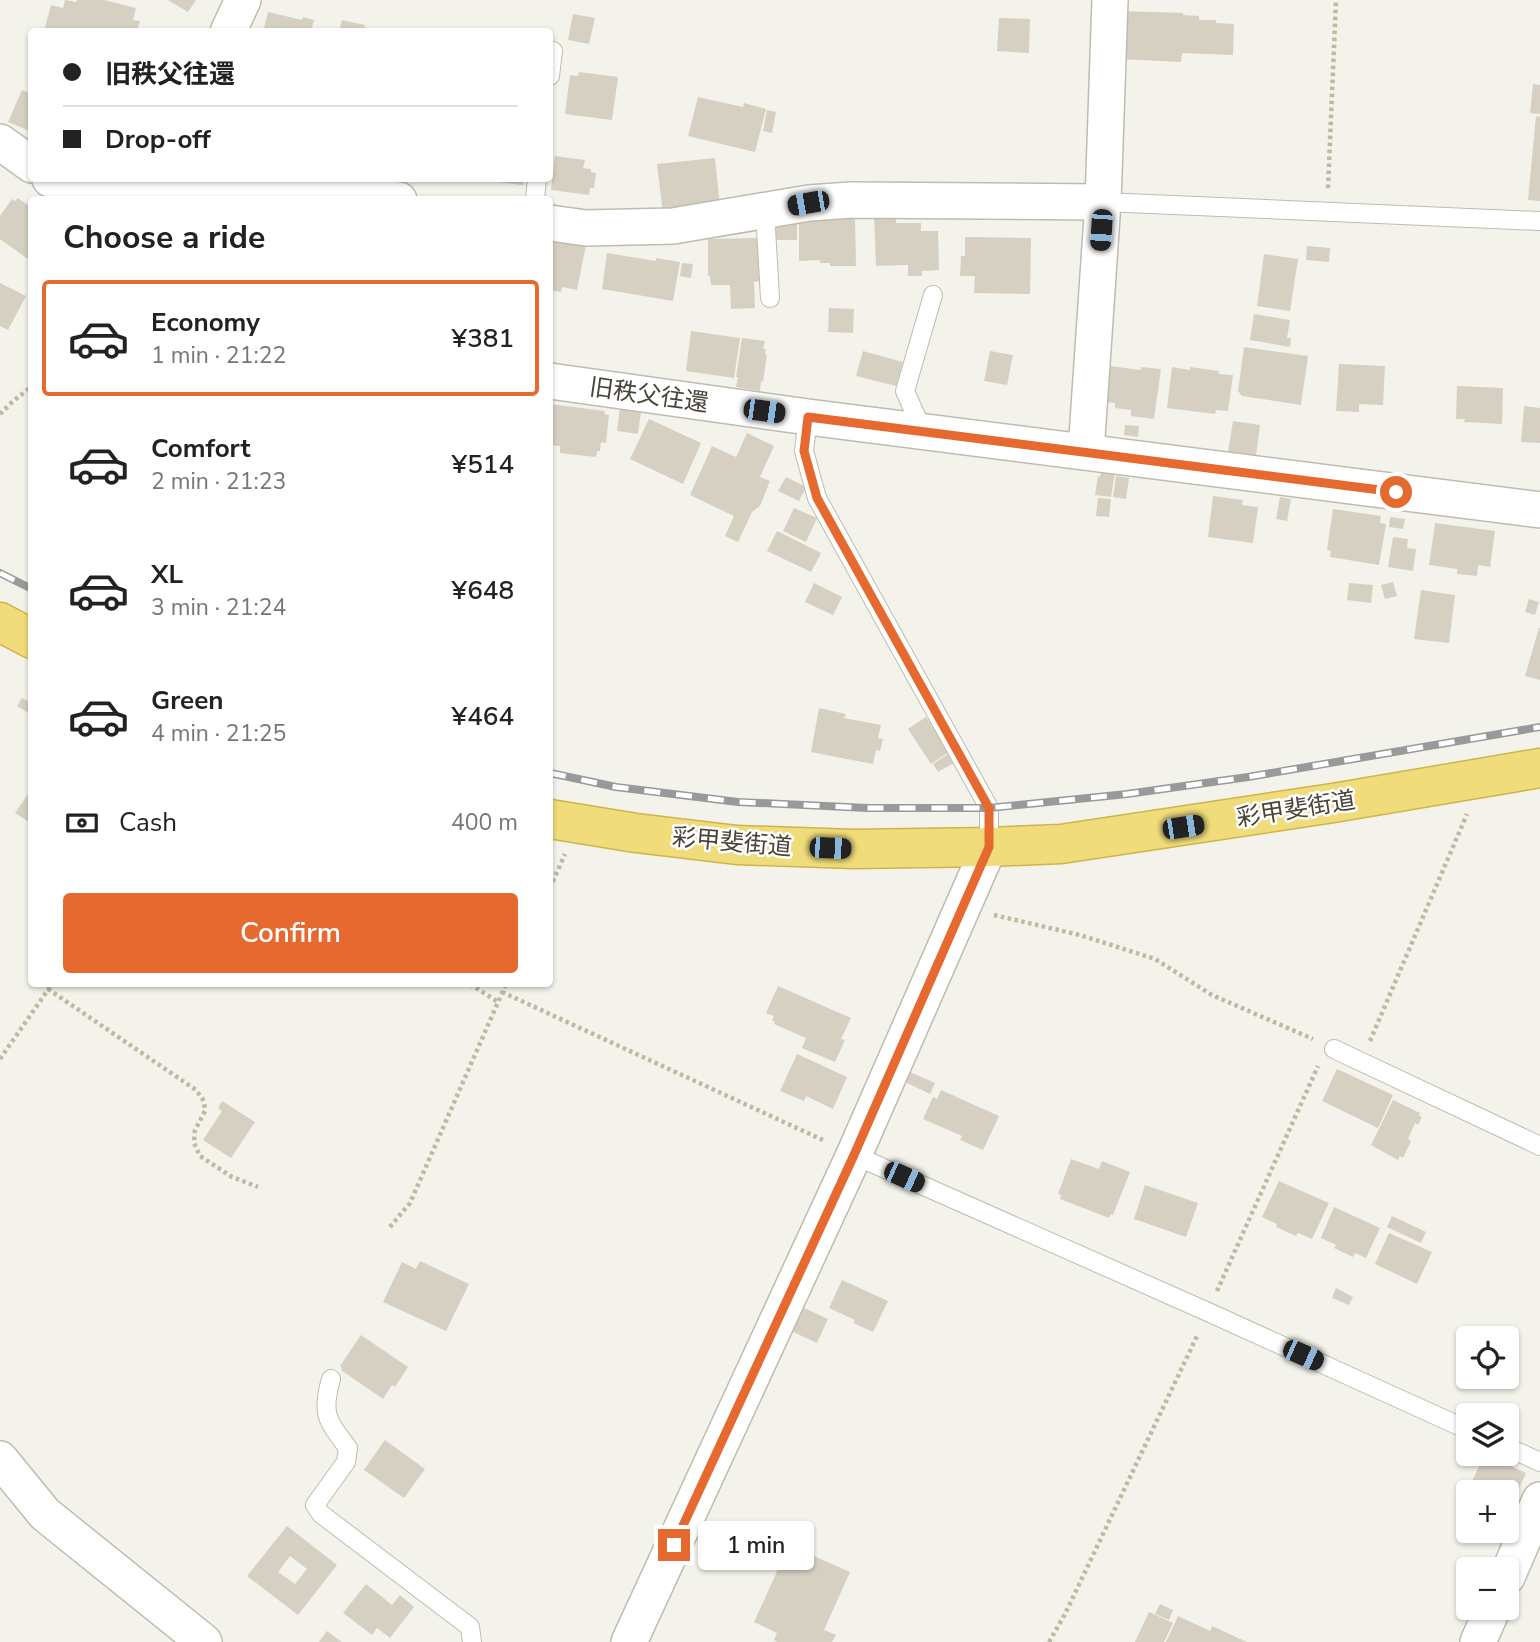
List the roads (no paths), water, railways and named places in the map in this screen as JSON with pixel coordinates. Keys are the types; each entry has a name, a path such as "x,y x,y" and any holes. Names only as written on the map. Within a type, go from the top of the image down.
{"highway":[{"path":"0,622 28,637"},
{"name":"彩甲斐街道","path":"553,819 737,845 853,849 1061,844 1333,803 1540,768"}],"street":[{"path":"230,28 243,0"},
{"path":"1086,452 1103,202 1110,0"},
{"path":"0,142 28,162"},
{"path":"54,182 73,196"},
{"path":"119,182 289,196"},
{"path":"553,223 586,228 673,226 808,203 850,200 1103,202"},
{"name":"旧秩父往還","path":"553,381 923,432 1540,510"},
{"path":"629,1642 854,1155 989,847"},
{"path":"0,1459 46,1514 204,1642"},
{"path":"1516,1557 1540,1500"},
{"path":"1478,1642 1488,1620"}],"lane":[{"path":"1103,202 1540,221"},
{"path":"765,211 770,298"},
{"path":"923,432 905,391 933,296"},
{"path":"808,417 804,451 817,498 989,808 989,847"},
{"path":"1334,1049 1540,1146"},
{"path":"854,1155 1456,1425"},
{"path":"331,1379 325,1399 326,1415 348,1448 345,1462 315,1505 321,1514 470,1627 472,1642"},
{"path":"1519,1452 1540,1462"}],"railway":[{"path":"0,573 28,587"},
{"path":"553,774 616,787 738,802 868,808 989,808 1127,794 1248,777 1540,727"}]}
